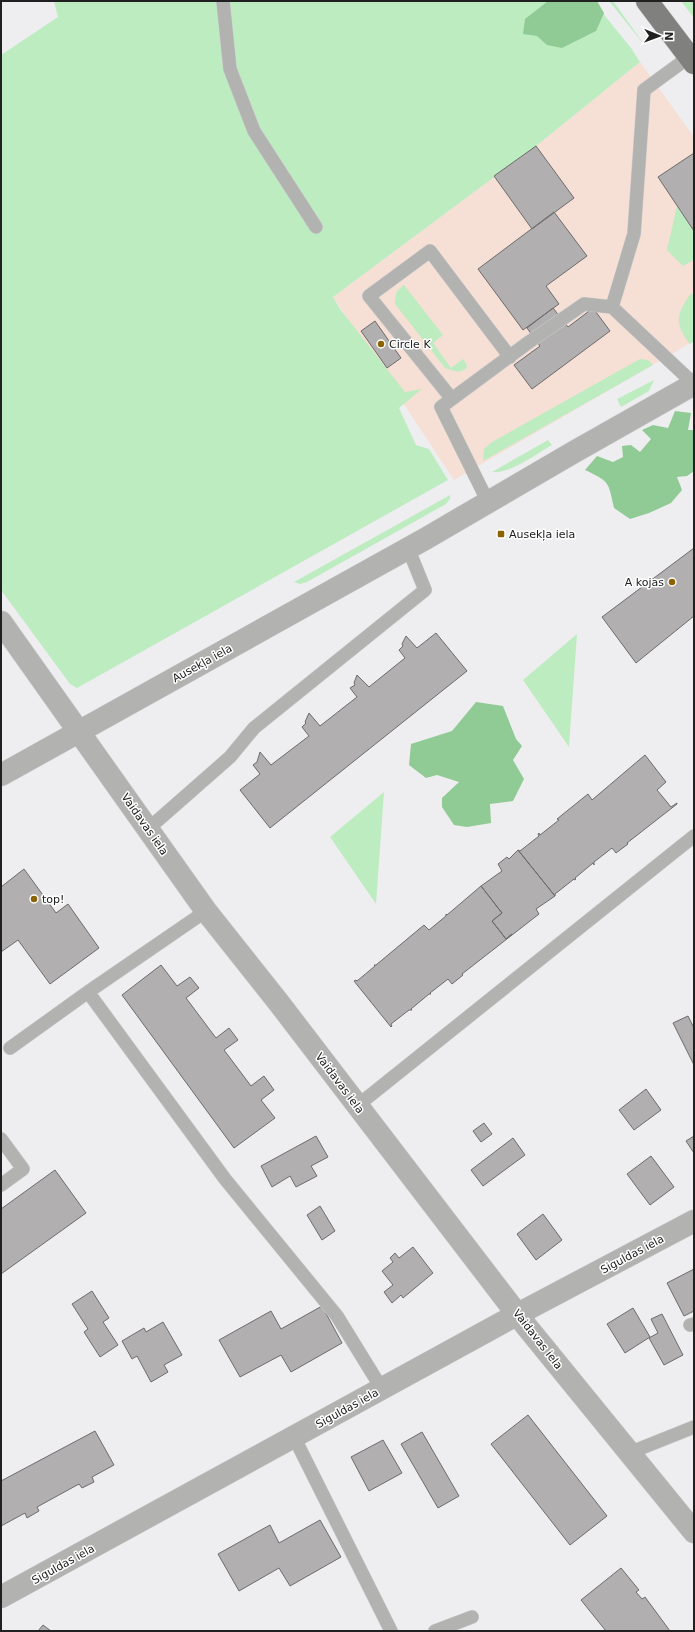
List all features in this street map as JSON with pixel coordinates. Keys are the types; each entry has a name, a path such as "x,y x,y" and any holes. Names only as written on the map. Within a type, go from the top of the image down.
{"main road":[{"path":"647,1 692,60"}],"street":[{"name":"Ausekļa iela","path":"1,775 408,548 694,384"},
{"name":"Vaidavas iela","path":"1,622 206,911 279,1003 527,1327 694,1532"},
{"name":"Siguldas iela","path":"1,1597 518,1314 694,1221"}],"lane":[{"path":"223,1 230,70 254,131 316,227"},
{"path":"612,307 634,234 644,90 692,60"},
{"path":"452,399 369,296 430,251 510,357"},
{"path":"488,502 441,407 584,304 612,307 694,384"},
{"path":"148,829 230,757 254,728 425,590 408,548"},
{"path":"357,1106 694,836"},
{"path":"10,1048 88,992 206,911"},
{"path":"88,992 225,1179 337,1316 382,1389"},
{"path":"1,1139 23,1169 1,1185"},
{"path":"629,1453 694,1426"},
{"path":"294,1437 391,1631"},
{"path":"435,1631 472,1617"}],"shaded area":[{"path":"640,62 694,137 694,341 454,480 333,297 536,146"}],"green space":[{"path":"54,1 593,1 631,48 640,62 536,146 333,297 340,309 405,392 422,389 399,408 416,445 429,449 448,480 77,688 70,684 1,590 1,55 58,17"},
{"path":"548,1 597,1 604,13 596,31 562,48 547,45 537,36 523,34 525,19"},
{"path":"609,1 613,1 646,47"},
{"path":"681,1 694,1 694,18"},
{"path":"677,206 694,231 694,260 683,266 667,250"},
{"path":"404,285 443,335 433,343 451,368 463,359 467,365 466,369 458,372 445,368 395,304 396,293"},
{"path":"691,293 694,296 694,341 690,344 681,330 679,318 680,313"},
{"path":"640,359 648,360 653,365 483,461 484,449 492,442"},
{"path":"654,380 649,391 621,407 617,399"},
{"path":"675,411 691,413 688,430 694,430 694,471 687,476 677,477 682,490 671,503 649,513 630,519 614,508 607,483 585,470 597,456 613,462 623,457 622,446 631,445 640,452 651,439 642,430 653,425 668,428"},
{"path":"548,440 552,445 523,463 507,470 492,472"},
{"path":"450,495 450,499 446,504 307,582 300,584 294,582"},
{"path":"577,634 569,747 523,680"},
{"path":"476,702 503,706 516,739 522,746 513,760 524,779 513,801 490,804 491,823 467,827 454,825 442,807 442,798 459,782 437,775 426,778 409,765 411,744 452,731"},
{"path":"384,792 376,904 330,837"}],"building":[{"path":"536,146 574,198 532,229 494,176"},
{"path":"694,153 694,231 658,177"},
{"path":"554,212 587,256 546,286 559,304 523,330 478,269"},
{"path":"553,308 568,327 593,308 610,331 532,389 514,365 540,346 527,328"},
{"name":"Circle K","path":"375,321 401,358 387,368 361,331"},
{"name":"A kojas","path":"694,548 694,616 636,663 602,617"},
{"path":"436,633 467,671 270,828 240,790 260,774 253,765 257,762 260,752 271,765 309,736 302,727 306,723 305,722 309,713 320,726 357,697 350,688 355,685 354,683 357,675 369,687 405,658 399,650 403,646 402,644 406,636 417,648"},
{"path":"645,755 666,782 657,790 671,807 677,804 616,853 612,848 594,862 594,865 593,863 575,878 576,879 555,894 555,896 518,850 520,851 539,836 539,833 540,835 559,820 557,819 588,794 592,800"},
{"path":"518,850 555,896 536,909 539,914 506,939 492,921 502,913 481,886 502,871 498,864 507,857 509,859"},
{"path":"24,869 56,913 68,904 99,948 50,984 18,940 1,952 1,887"},
{"path":"481,886 502,913 492,921 506,939 512,935 462,974 463,975 452,984 448,979 411,1009 412,1010 409,1010 391,1024 391,1027 354,981 357,981 375,966 374,965 376,965 424,925 429,930 446,916 446,914 447,915"},
{"path":"161,965 177,986 190,977 199,988 186,998 216,1038 229,1028 238,1040 224,1050 251,1086 264,1076 274,1090 261,1100 275,1118 234,1148 122,995"},
{"path":"688,1016 694,1028 694,1065 673,1023"},
{"path":"646,1089 661,1110 634,1130 619,1110"},
{"path":"484,1123 492,1134 481,1142 473,1131"},
{"path":"316,1136 328,1157 311,1166 317,1176 296,1187 290,1176 272,1187 261,1166"},
{"path":"694,1136 694,1153 686,1141"},
{"path":"513,1138 525,1155 483,1186 471,1170"},
{"path":"651,1156 674,1187 650,1205 627,1174"},
{"path":"55,1170 86,1213 1,1274 1,1209"},
{"path":"320,1206 335,1231 322,1240 307,1215"},
{"path":"543,1214 562,1240 536,1260 517,1234"},
{"path":"413,1247 433,1273 403,1298 401,1295 392,1303 384,1292 393,1285 382,1271 393,1262 390,1258 395,1253 399,1258"},
{"path":"694,1269 694,1311 684,1316 667,1283"},
{"path":"92,1291 109,1318 103,1322 118,1345 100,1357 84,1332 88,1329 72,1304"},
{"path":"322,1306 342,1343 291,1372 281,1355 240,1377 219,1340 271,1311 281,1329"},
{"path":"633,1308 650,1337 625,1353 607,1324"},
{"path":"662,1314 683,1355 664,1365 649,1338 658,1333 651,1319"},
{"path":"163,1322 182,1355 164,1365 168,1372 151,1382 137,1356 132,1359 122,1341 144,1328 146,1332"},
{"path":"528,1415 607,1516 570,1545 491,1444"},
{"path":"95,1431 114,1465 92,1477 94,1482 82,1488 79,1484 37,1507 39,1511 27,1518 25,1513 1,1526 1,1481"},
{"path":"422,1432 459,1496 438,1508 401,1444"},
{"path":"383,1440 402,1473 369,1491 351,1457"},
{"path":"320,1520 341,1557 290,1586 279,1568 239,1591 218,1554 270,1525 279,1543"},
{"path":"621,1568 639,1590 636,1592 642,1599 645,1597 670,1631 606,1631 581,1600"},
{"path":"43,1625 51,1631 38,1631"}],"place":[{"name":"Circle K","path":"381,344"},
{"name":"Ausekļa iela","path":"501,534"},
{"name":"A kojas","path":"672,582"},
{"name":"top!","path":"34,899"}]}
